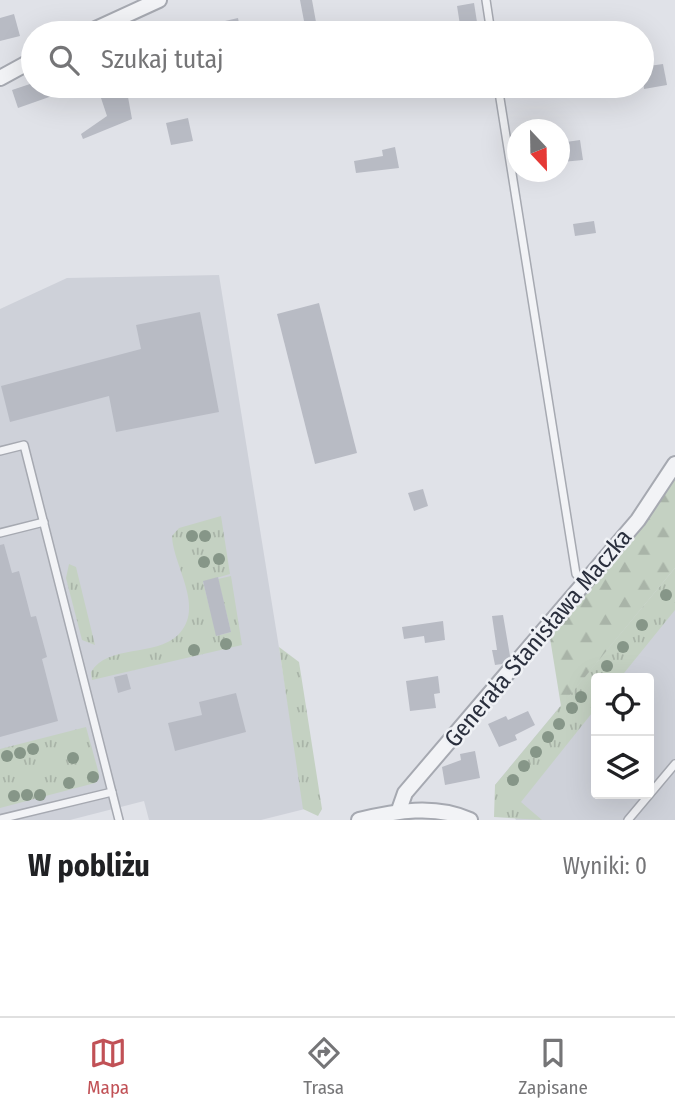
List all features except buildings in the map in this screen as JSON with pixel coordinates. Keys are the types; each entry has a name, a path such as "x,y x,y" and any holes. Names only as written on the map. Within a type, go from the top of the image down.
{"street":[{"path":"113,21 159,0"},
{"path":"0,78 21,67"},
{"name":"Generała Stanisława Maczka","path":"400,810 405,793 638,520 675,464"},
{"path":"359,820 400,810 440,813 470,820"}],"lane":[{"path":"486,0 489,21"},
{"path":"500,98 576,574 585,583"},
{"path":"0,451 24,445 119,820"},
{"path":"0,533 44,522"},
{"path":"628,820 675,764"},
{"path":"0,819 112,792"}],"shaded area":[{"path":"219,275 305,809 261,820 149,820 144,801 70,820 0,820 0,309 67,278"},
{"path":"675,568 675,820 516,820 495,785"}],"green space":[{"path":"675,472 675,568 561,706 549,632"},
{"path":"221,516 230,574 203,582 217,636 231,632 218,579 231,576 242,645 92,680 91,672 99,663 120,654 157,646 178,635 186,624 189,600 172,536 179,528"},
{"path":"69,564 76,567 95,645 82,640 66,578"},
{"path":"675,568 675,610 624,673 591,673 591,714 521,802 542,820 494,817 495,785"},
{"path":"279,647 299,662 322,809 318,816 303,809"},
{"path":"86,727 99,774 95,783 0,808 0,749"}]}
